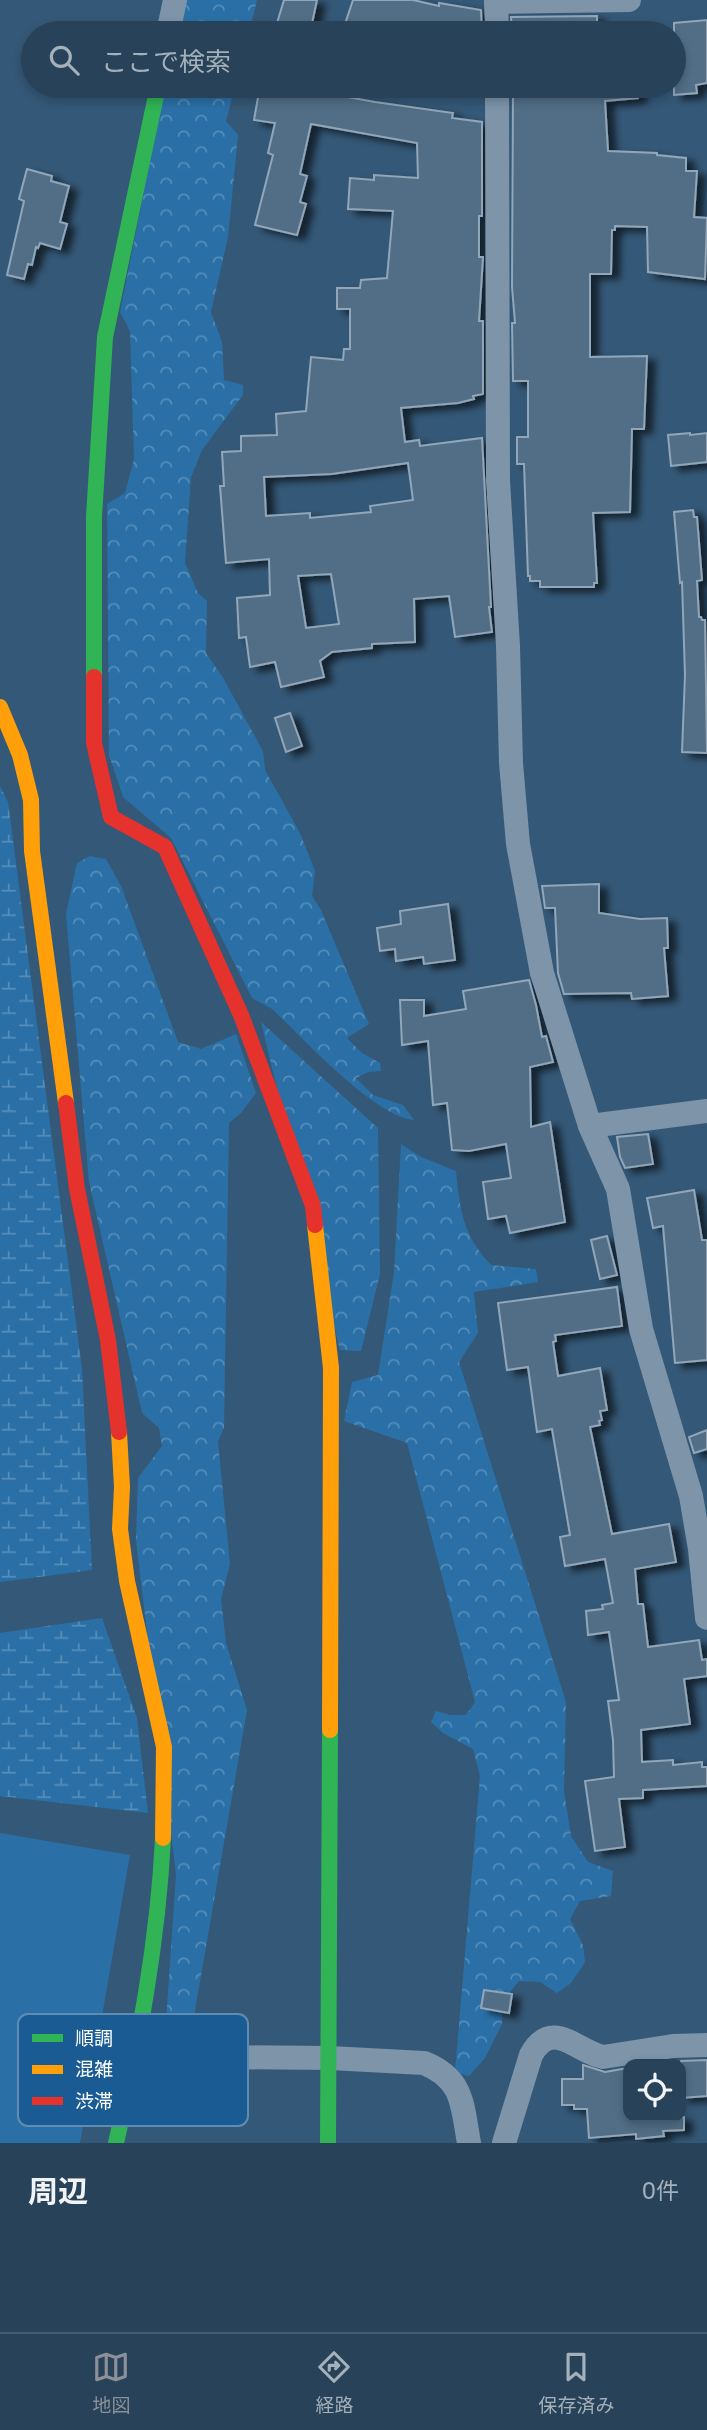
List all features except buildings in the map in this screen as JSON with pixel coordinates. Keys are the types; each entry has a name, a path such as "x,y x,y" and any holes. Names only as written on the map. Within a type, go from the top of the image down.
{"street":[{"path":"171,21 175,0"},
{"path":"497,21 496,1 629,0"},
{"path":"155,98 105,337 94,517 94,743 111,817 165,847 241,1015 313,1206 331,1368 328,2143"},
{"path":"497,98 498,481 508,646 511,763 518,844 542,973 590,1126 618,1189 641,1329 691,1496 707,1618"},
{"path":"0,707 20,755 31,800 33,863 77,1189 108,1340 119,1425 122,1487 120,1529 127,1581 164,1747 165,1797 161,1879 142,2014"},
{"path":"590,1126 707,1111"},
{"path":"504,2143 531,2055 537,2044 546,2039 572,2040 594,2055 603,2057 673,2046 707,2045"},
{"path":"248,2057 424,2063 437,2068 452,2079 461,2096 468,2143"}],"green space":[{"path":"183,0 257,0 252,21 179,21"},
{"path":"163,98 232,98 226,121 238,135 228,237 211,312 222,342 224,380 243,385 243,395 202,450 191,477 185,563 198,593 207,601 206,653 222,676 263,751 265,770 300,833 315,871 312,896 321,910 369,1024 347,1038 362,1053 380,1063 381,1071 368,1072 356,1078 373,1095 403,1105 414,1120 398,1116 360,1091 272,1009 252,998 171,838 123,797 109,755 107,504 125,493 134,459 130,331 120,312"},
{"path":"0,786 8,802 82,1369 92,1570 0,1582"},
{"path":"90,856 106,859 121,886 178,1042 201,1049 236,1034 256,1093 241,1113 229,1123 224,1428 218,1441 230,1564 221,1599 226,1643 247,1710 194,2014 167,2014 176,1875 136,1540 138,1478 162,1446 159,1428 142,1413 89,1182 66,914 77,863"},
{"path":"261,1022 378,1128 380,1274 361,1351 340,1350"},
{"path":"401,1144 421,1157 456,1171 464,1222 474,1243 491,1265 536,1269 538,1282 474,1292 478,1333 459,1362 566,1702 564,1791 571,1836 588,1862 613,1871 611,1896 580,1901 570,1919 583,1945 585,1962 571,1983 557,1993 540,1982 519,1981 503,2001 502,2024 485,2058 469,2076 455,2072 480,1776 473,1749 443,1733 431,1722 436,1711 450,1715 466,1715 475,1702 407,1443 344,1421 352,1382 378,1375 394,1272"},
{"path":"102,1618 137,1718 148,1813 0,1796 0,1633"},
{"path":"0,1833 130,1855 102,2014 18,2014 18,2126 83,2126 80,2143 0,2143"}],"traffic: fast":[{"path":"94,677 94,517 105,337 155,98"},
{"path":"328,2143 330,1730"},
{"path":"142,2014 157,1915 163,1838"},
{"path":"116,2143 120,2126"}],"traffic: slow":[{"path":"0,707 20,755 31,800 32,851 66,1103"},
{"path":"315,1225 331,1368 330,1730"},
{"path":"119,1432 122,1487 120,1529 127,1581 164,1747 163,1838"}],"traffic: jam":[{"path":"94,677 94,743 111,817 165,847 241,1015 313,1206 315,1225"},
{"path":"66,1103 77,1189 108,1340 119,1432"}]}
